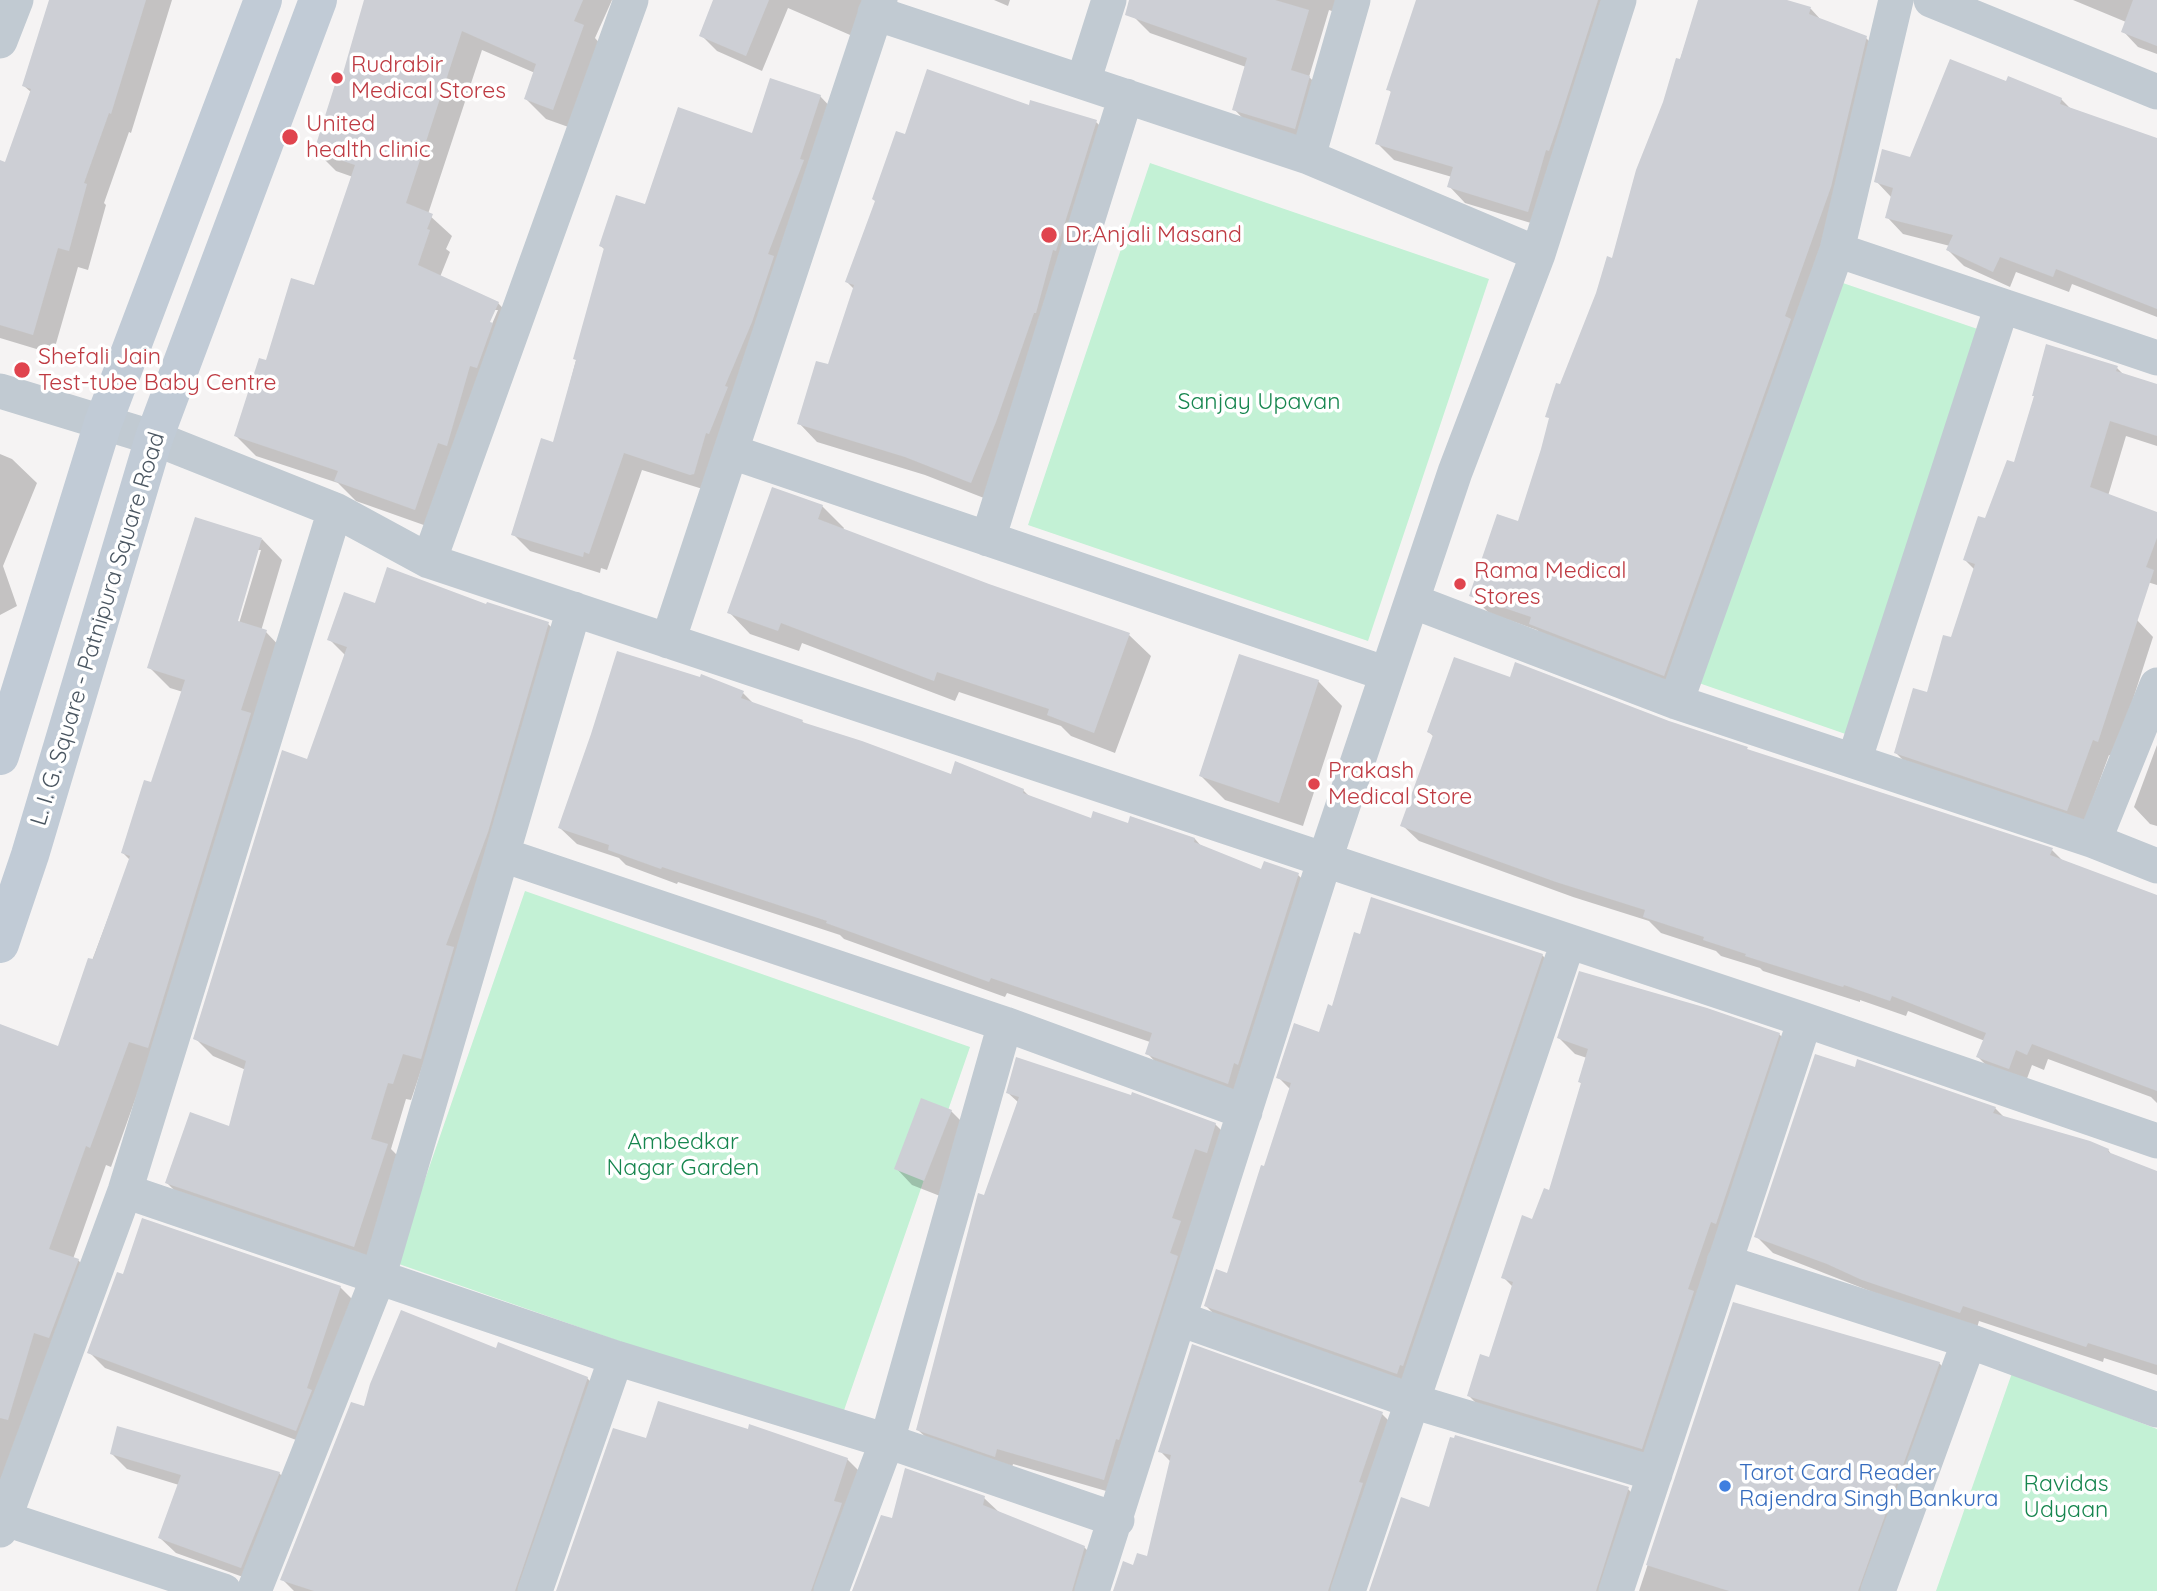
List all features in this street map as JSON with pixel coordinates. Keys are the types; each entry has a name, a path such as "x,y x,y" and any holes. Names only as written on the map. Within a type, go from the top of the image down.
{"main road":[{"path":"0,756 8,704 103,422 263,0"},
{"name":"L. I. G. Square - Patnipura Square Road","path":"0,944 30,855 154,438 318,0"}],"street":[{"path":"0,41 16,0"},
{"path":"429,561 631,0"},
{"path":"1083,82 1110,0"},
{"path":"1308,157 1353,0"},
{"path":"1093,1591 1325,859 1455,472 1538,254 1619,0"},
{"path":"1676,702 1837,250 1896,0"},
{"path":"1931,0 2157,92"},
{"path":"668,641 877,7 1083,82 1308,157 1538,254"},
{"path":"988,539 1126,96"},
{"path":"1837,250 2157,358"},
{"path":"1854,761 2001,306"},
{"path":"0,391 154,438 335,510 429,561 1805,1020 2157,1141"},
{"path":"732,452 1387,674"},
{"path":"224,1591 1,1522 125,1191 335,510"},
{"path":"1412,601 1676,702 2094,841 2157,866"},
{"path":"254,1591 378,1278 574,609"},
{"path":"2094,841 2157,685"},
{"path":"503,855 1005,1024 1245,1112"},
{"path":"1348,1591 1568,942"},
{"path":"1616,1591 1805,1020"},
{"path":"831,1591 887,1441 1005,1024"},
{"path":"125,1191 616,1358 887,1441 1116,1520"},
{"path":"1724,1262 1969,1341 2157,1410"},
{"path":"1180,1319 1412,1401 1655,1474"},
{"path":"1878,1591 1969,1341"},
{"path":"535,1591 616,1358"}],"green space":[{"name":"Sanjay Upavan","path":"1150,163 1489,279 1368,641 1028,525"},
{"path":"1837,281 2004,338 1857,738 1696,682"},
{"name":"Ambedkar Nagar Garden","path":"525,891 970,1047 841,1419 396,1263"},
{"name":"Ravidas Udyaan","path":"2012,1373 2157,1429 2157,1591 1936,1591"}],"building":[{"path":"49,0 146,0 111,114 109,113 84,183 87,184 69,251 58,248 33,335 0,325 0,160 5,162 31,89 22,86"},
{"path":"364,0 583,0 574,21 584,25 553,110 524,99 536,64 462,31 406,203 433,214 418,265 499,302 490,322 493,323 477,368 470,366 447,446 438,443 415,510 334,481 338,471 234,436 259,358 266,360 291,278 314,285 355,165 314,151 337,78 341,80"},
{"path":"713,0 769,0 746,56 699,36"},
{"path":"1129,0 1275,0 1309,10 1291,70 1310,76 1295,129 1232,110 1247,58 1125,15"},
{"path":"1416,0 1598,0 1557,128 1549,151 1546,150 1528,212 1447,187 1453,167 1375,144 1391,91 1386,90"},
{"path":"1698,0 1787,0 1811,7 1809,14 1867,36 1831,187 1785,316 1791,319 1664,676 1529,624 1531,617 1469,596 1497,514 1518,521 1541,449 1549,418 1545,417 1556,383 1560,384 1596,293 1607,256 1612,258 1636,170 1663,102 1676,58 1680,59"},
{"path":"2133,0 2157,0 2157,46 2121,32"},
{"path":"1950,59 2006,81 2008,76 2062,98 2060,104 2157,138 2157,309 2056,269 2053,277 2000,257 1993,272 1946,250 1953,235 1885,218 1893,188 1874,182 1882,149 1910,157"},
{"path":"927,69 1029,105 1030,100 1097,120 1056,251 1053,250 1036,313 971,483 905,457 797,424 816,361 828,364 854,285 845,282 875,201 872,199 896,131 905,134"},
{"path":"770,78 821,95 800,159 804,160 768,254 774,256 752,322 725,386 728,387 709,434 706,433 694,474 690,475 624,453 589,554 584,552 583,557 511,535 541,438 553,442 604,248 599,246 616,195 645,204 678,107 752,133"},
{"path":"2046,344 2118,366 2116,371 2157,384 2157,436 2110,421 2090,487 2157,512 2157,538 2146,567 2154,570 2098,742 2093,740 2067,811 1894,753 1913,688 1927,692 1943,635 1951,637 1975,564 1963,560 1978,516 1985,518 2007,460 2014,462"},
{"path":"772,487 823,505 818,519 989,584 1130,633 1094,733 1047,715 1049,709 937,672 934,681 781,623 778,631 727,613"},
{"path":"195,517 262,538 238,621 267,630 241,710 251,713 148,1048 129,1042 90,1148 86,1146 49,1249 79,1259 49,1338 34,1333 8,1420 0,1418 0,1024 58,1046 88,958 93,959 130,856 121,853 144,780 151,782 185,680 147,668"},
{"path":"387,567 486,604 487,602 549,622 488,832 446,945 454,947 421,1059 403,1054 393,1084 388,1083 371,1139 388,1144 354,1247 165,1183 190,1112 229,1126 246,1061 193,1039 282,750 307,759 347,647 327,640 344,592 375,603"},
{"path":"617,651 700,677 701,674 744,691 741,698 951,774 955,761 1024,789 1023,793 1091,818 1093,811 1128,823 1130,816 1195,838 1194,842 1261,869 1264,861 1299,873 1238,1065 1234,1063 1228,1084 1145,1054 1152,1033 991,978 989,982 826,923 827,921 662,867 661,869 608,850 609,845 558,828"},
{"path":"1239,654 1319,680 1279,803 1199,776"},
{"path":"1454,657 1510,677 1515,662 1669,721 1748,747 1747,749 2053,848 2050,855 2157,895 2157,1091 2032,1044 2027,1055 2016,1050 2009,1069 1976,1057 1986,1033 1892,996 1890,1001 1745,956 1746,954 1703,940 1704,937 1643,917 1645,910 1556,882 1400,826 1433,735 1427,732"},
{"path":"1371,897 1543,954 1403,1366 1400,1365 1397,1374 1204,1306 1216,1269 1227,1273 1261,1165 1264,1166 1291,1083 1276,1078 1294,1023 1319,1032 1328,1004 1332,1006 1354,932 1360,934"},
{"path":"1579,971 1707,1008 1780,1033 1716,1224 1711,1222 1688,1289 1694,1291 1642,1449 1467,1396 1480,1354 1489,1357 1513,1282 1501,1278 1522,1215 1532,1219 1544,1188 1549,1190 1581,1083 1578,1082 1588,1049 1557,1038"},
{"path":"1815,1054 1855,1067 1857,1059 1996,1107 1993,1113 2090,1141 2109,1149 2108,1152 2157,1171 2157,1365 2088,1343 2086,1347 1963,1306 1960,1313 1862,1280 1754,1237"},
{"path":"1016,1057 1131,1095 1132,1092 1216,1123 1207,1153 1195,1149 1172,1218 1181,1221 1170,1253 1178,1256 1104,1480 997,1449 995,1457 916,1430 978,1193 984,1195 1019,1097 1006,1093"},
{"path":"921,1098 952,1110 924,1181 894,1169"},
{"path":"142,1218 341,1286 307,1388 312,1390 296,1431 87,1353 117,1272 123,1274"},
{"path":"1733,1302 1940,1362 1858,1591 1729,1591 1646,1565"},
{"path":"401,1310 496,1348 498,1342 588,1377 515,1591 314,1591 280,1580 351,1402 364,1406 370,1384"},
{"path":"1192,1344 1383,1412 1359,1482 1363,1483 1328,1591 1113,1591 1123,1561 1133,1565 1137,1553 1147,1556 1171,1455 1158,1452"},
{"path":"658,1401 748,1429 749,1424 848,1458 834,1501 842,1503 811,1591 556,1591 613,1428 646,1438"},
{"path":"117,1426 280,1472 241,1568 158,1538 181,1475 110,1454"},
{"path":"1455,1435 1629,1487 1596,1591 1369,1591 1401,1497 1429,1507 1450,1437 1454,1438"},
{"path":"905,1468 985,1496 983,1505 1085,1546 1072,1591 852,1591 881,1515 892,1518"}],"place":[{"name":"Rudrabir Medical Stores","path":"337,78"},
{"name":"United health clinic","path":"290,137"},
{"name":"Dr.Anjali Masand","path":"1049,235"},
{"name":"Shefali Jain Test-tube Baby Centre","path":"22,370"},
{"name":"Rama Medical Stores","path":"1460,584"},
{"name":"Prakash Medical Store","path":"1314,784"},
{"name":"Tarot Card Reader Rajendra Singh Bankura","path":"1725,1486"}]}
